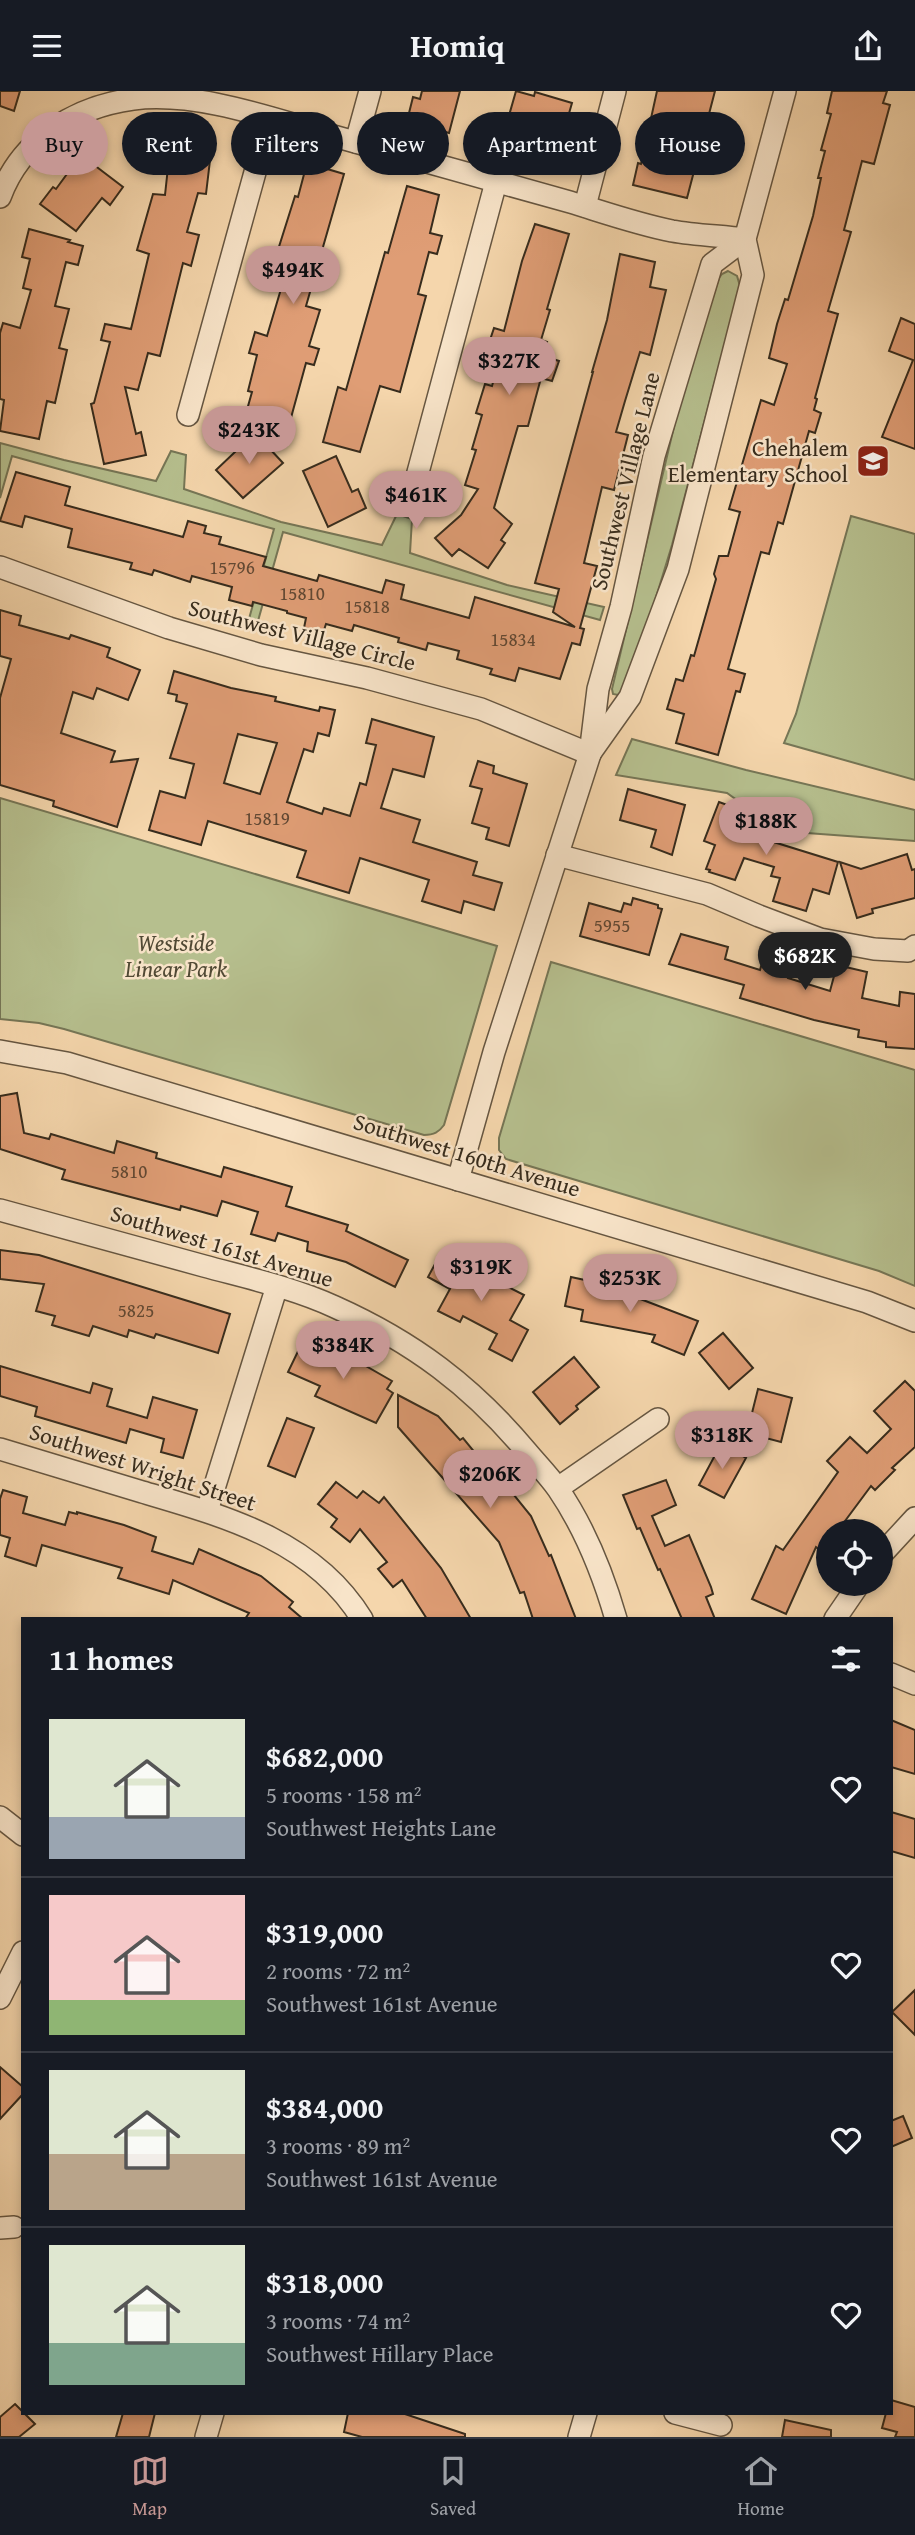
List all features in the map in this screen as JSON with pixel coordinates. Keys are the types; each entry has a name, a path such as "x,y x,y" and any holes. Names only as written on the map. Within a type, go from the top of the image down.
{"street":[{"path":"356,142 370,91"},
{"path":"584,207 615,91"},
{"name":"Southwest Village Lane","path":"590,754 630,697 678,569 753,275 745,239 785,91"},
{"path":"0,197 22,158 54,126 108,104 158,95 244,112"},
{"path":"343,138 672,231 745,239"},
{"path":"188,415 254,175"},
{"path":"417,477 496,182"},
{"name":"Southwest Village Lane","path":"457,1180 494,1052 590,754 598,689 621,607 657,444 712,264 745,239"},
{"name":"Southwest Village Circle","path":"0,567 169,628 261,655 367,678 481,709 590,754"},
{"path":"557,855 708,894 820,939 874,949 908,951 915,946"},
{"name":"Southwest 160th Avenue","path":"0,1051 67,1063 867,1302 915,1321"},
{"name":"Southwest 161st Avenue","path":"0,1210 277,1286 333,1305 387,1332 424,1355 475,1395 508,1428 558,1488 585,1539 615,1617"},
{"path":"206,1511 277,1286"},
{"path":"558,1488 658,1419"},
{"name":"Southwest Wright Street","path":"0,1449 206,1511 258,1531 315,1564 360,1617"},
{"path":"893,1542 915,1518"},
{"path":"836,1617 851,1596"},
{"path":"893,1675 915,1684"},
{"path":"0,1817 21,1833"},
{"path":"0,1998 21,1956"},
{"path":"206,2437 212,2415"},
{"path":"579,2437 585,2415"},
{"path":"683,2415 721,2425"}],"green space":[{"path":"728,271 737,276 740,286 672,545 653,607 620,694 613,694 681,397 719,278"},
{"path":"0,443 156,481 171,451 186,455 184,489 281,522 382,545 397,514 412,519 410,553 507,585 604,607 600,620 283,532 256,628 247,626 274,529 12,456 0,498"},
{"path":"851,516 915,534 915,780 784,743 796,714"},
{"path":"632,739 746,770 915,810 915,841 780,831 727,793 616,775"},
{"name":"Westside Linear Park","path":"0,798 497,946 444,1125 436,1133 424,1135 64,1029 0,1019"},
{"path":"551,962 915,1070 915,1286 879,1271 506,1159 499,1150 499,1138"}],"building":[{"path":"0,91 20,91 14,111 0,106"},
{"path":"422,91 460,91 449,133 449,112 409,112 413,97 420,99"},
{"path":"516,91 534,96 535,92 572,103 569,112 510,112"},
{"path":"657,91 715,91 710,112 652,112"},
{"path":"832,91 887,91 883,103 890,105 874,164 862,161 844,230 851,232 828,311 838,314 815,398 814,410 821,413 815,433 809,431 783,524 778,522 769,554 761,552 728,669 745,674 740,692 736,691 718,755 676,743 684,714 667,709 676,679 683,681 691,655 694,656 716,579 714,574 719,556 728,556 740,512 729,509 761,400 774,405 787,364 769,358 777,324 785,299 788,300 813,216 825,151 821,150 831,114 827,113"},
{"path":"344,174 306,306 320,310 309,346 319,349 314,365 306,363 286,436 243,424 252,392 248,391 257,355 249,353 255,332 267,336 281,289 275,287 284,255 277,253 295,196 298,197 304,175"},
{"path":"66,175 107,175 123,187 110,205 102,198 76,231 40,204 53,187 56,189"},
{"path":"167,175 208,175 206,194 198,193 187,232 199,235 191,266 183,263 160,356 148,353 138,390 125,387 136,434 141,432 146,455 104,464 91,404 94,403 110,342 101,340 105,324 131,329 149,254 137,250 153,194 165,195"},
{"path":"635,175 693,175 687,198 633,185"},
{"path":"407,186 439,195 430,233 442,236 437,254 429,252 418,294 426,296 400,392 380,386 360,452 323,442 338,387 346,390 385,252 388,253"},
{"path":"535,224 569,234 547,309 550,310 541,340 547,342 543,356 559,361 552,381 541,378 528,426 518,426 494,508 512,524 501,540 505,543 488,568 459,549 452,556 435,538 461,515 478,489 465,485 476,450 472,449 482,415 476,413 485,384 492,386 502,350 488,346 494,328 504,331 522,261"},
{"path":"29,229 83,246 78,265 66,262 55,306 69,309 59,348 67,350 55,403 47,401 39,439 0,431 4,400 0,399 0,333 3,323 20,328 31,290 23,288 30,259 22,257"},
{"path":"620,254 655,262 650,287 666,290 650,355 640,352 616,432 628,435 614,490 602,487 584,563 597,566 580,628 584,629 580,645 572,643 560,679 519,668 515,681 490,674 492,669 457,659 459,651 428,643 426,650 398,642 399,638 354,625 352,631 326,624 323,633 304,628 306,618 253,602 252,606 229,600 232,587 192,576 190,582 154,570 152,575 130,569 132,563 68,547 72,529 25,516 22,527 0,521 16,472 70,487 65,505 183,537 188,521 206,526 204,533 221,537 219,544 266,557 263,566 317,581 319,575 382,593 386,580 404,585 401,599 469,618 475,597 575,627 553,612 559,589 535,583 607,320"},
{"path":"901,318 915,324 915,449 882,437 913,360 889,351"},
{"path":"255,433 283,463 243,498 216,470"},
{"path":"336,456 352,492 358,489 366,508 328,527 303,471"},
{"path":"0,610 21,616 19,625 69,639 71,635 110,648 107,657 140,670 128,700 97,688 93,699 73,692 61,733 115,751 111,762 138,759 117,827 53,806 54,801 0,785 0,698 11,659 0,656"},
{"path":"174,671 231,688 276,697 275,701 319,711 320,707 335,710 329,736 318,733 313,752 304,749 287,802 322,814 324,808 350,816 360,783 366,785 376,745 366,743 372,719 434,737 424,777 393,769 381,808 420,820 413,842 477,862 473,875 502,883 494,910 464,901 461,913 422,901 429,880 360,858 349,893 297,877 306,851 208,821 201,845 149,830 160,791 185,798 194,764 170,758 187,704 176,701 177,695 168,693","holes":["238,734 277,743 260,794 224,783"]},
{"path":"478,761 494,766 493,773 527,784 509,846 486,839 489,828 472,823 482,789 470,786"},
{"path":"628,789 685,805 672,855 651,847 656,830 620,820"},
{"path":"719,802 771,821 764,839 838,862 829,894 813,889 806,911 773,901 780,878 771,876 774,867 744,858 735,880 709,872 710,870 706,869 715,845 704,841"},
{"path":"907,854 912,870 915,869 915,898 872,909 873,913 857,918 840,862 861,869"},
{"path":"633,898 658,905 658,908 662,909 649,955 580,936 589,903 621,912 624,903 631,905"},
{"path":"681,934 728,947 725,959 760,970 768,942 796,950 788,978 830,991 837,965 867,972 862,998 899,1006 900,992 915,994 915,1049 886,1047 886,1042 858,1037 859,1030 740,998 744,985 669,964"},
{"path":"17,1093 24,1133 49,1139 51,1134 114,1153 117,1141 157,1153 156,1158 221,1177 224,1167 292,1187 286,1206 348,1225 346,1231 408,1260 395,1287 346,1262 307,1251 308,1242 278,1233 275,1241 251,1234 258,1212 222,1201 217,1216 181,1206 180,1210 62,1179 65,1170 0,1149 0,1096"},
{"path":"0,1250 39,1255 230,1314 218,1353 156,1334 154,1338 129,1330 127,1337 93,1326 89,1336 52,1325 55,1316 36,1311 44,1284 0,1279"},
{"path":"441,1253 524,1295 510,1320 528,1330 512,1361 489,1349 497,1334 463,1316 460,1322 438,1311 450,1289 428,1277"},
{"path":"571,1277 631,1290 630,1295 698,1321 684,1355 652,1342 655,1335 581,1321 583,1310 565,1306"},
{"path":"723,1333 753,1368 729,1389 699,1353"},
{"path":"302,1343 317,1349 319,1344 392,1381 387,1389 393,1393 376,1423 315,1396 320,1386 288,1372"},
{"path":"574,1357 599,1387 560,1424 533,1392"},
{"path":"0,1366 90,1393 93,1383 112,1389 107,1406 147,1418 153,1397 197,1410 183,1458 161,1452 164,1439 130,1429 126,1443 35,1416 37,1407 0,1396"},
{"path":"905,1381 915,1391 915,1447 892,1468 895,1470 875,1490 871,1486 846,1519 816,1519 816,1547 786,1614 752,1599 776,1546 783,1550 838,1472 827,1461 850,1437 867,1453 891,1429 874,1411"},
{"path":"758,1389 792,1398 781,1442 747,1433"},
{"path":"398,1395 438,1416 460,1440 463,1438 507,1492 510,1490 531,1516 549,1556 551,1555 575,1617 532,1617 524,1592 520,1593 499,1542 398,1427"},
{"path":"287,1418 314,1428 295,1477 268,1466"},
{"path":"721,1444 746,1458 724,1498 699,1485"},
{"path":"666,1480 676,1505 652,1516 665,1546 689,1535 711,1587 713,1594 706,1597 714,1617 681,1617 623,1495"},
{"path":"336,1482 357,1498 363,1491 379,1503 384,1497 441,1568 470,1617 426,1617 402,1580 393,1587 378,1569 387,1562 360,1529 350,1542 331,1527 337,1519 318,1504"},
{"path":"3,1490 27,1497 23,1513 65,1525 69,1512 77,1512 124,1525 156,1537 152,1551 193,1564 199,1549 261,1576 293,1602 289,1607 301,1617 246,1617 249,1613 173,1580 169,1594 118,1578 122,1568 42,1545 36,1566 5,1556 10,1538 0,1535 0,1499"},
{"path":"893,1721 915,1730 915,1774 893,1768"},
{"path":"893,1813 915,1819 915,1858 893,1852"},
{"path":"915,1990 915,2035 893,2013"},
{"path":"0,2067 21,2085 21,2096 0,2119"},
{"path":"903,2116 912,2138 893,2146 893,2120"},
{"path":"893,2401 915,2407 915,2437 895,2437 897,2432 882,2428 885,2415 893,2415"},
{"path":"15,2404 21,2410 21,2415 26,2415 35,2424 19,2437 0,2437 0,2417"},
{"path":"122,2415 154,2415 149,2437 116,2437"},
{"path":"348,2415 408,2415 465,2434 465,2437 362,2437 344,2432"},
{"path":"785,2420 831,2430 831,2437 782,2437"}],"place":[{"name":"Chehalem Elementary School","path":"873,461"}]}
